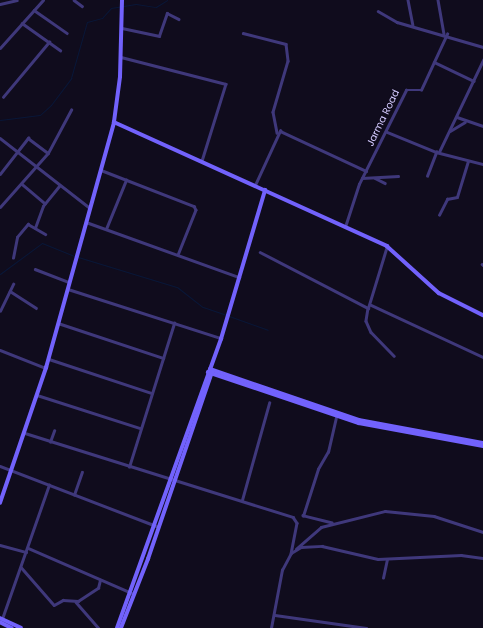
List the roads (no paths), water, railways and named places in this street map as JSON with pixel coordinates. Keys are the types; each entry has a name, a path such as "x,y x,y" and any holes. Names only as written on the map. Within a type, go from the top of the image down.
{"street":[{"path":"0,4 4,1 17,0"},
{"path":"0,48 43,0"},
{"path":"74,0 82,6"},
{"path":"408,0 413,25"},
{"path":"438,0 445,33"},
{"path":"0,503 38,395 114,122 121,57 122,1"},
{"path":"34,10 67,33"},
{"path":"378,11 413,25 445,33 483,46"},
{"path":"122,28 159,36 167,13 179,19"},
{"path":"22,23 60,50"},
{"path":"243,33 286,44 288,61 273,112 278,133 255,185"},
{"name":"Jarma Road","path":"345,227 362,178 387,132 406,90 421,91 445,33"},
{"path":"2,97 49,42"},
{"path":"121,57 226,84 202,161"},
{"path":"426,176 450,132 483,60"},
{"path":"434,62 474,81"},
{"path":"0,207 48,153 71,110"},
{"path":"457,117 465,122 483,126"},
{"path":"114,122 387,246 439,293 483,315"},
{"path":"450,132 465,122"},
{"path":"278,133 284,131 366,171"},
{"path":"387,132 438,152 468,162 483,164"},
{"path":"0,138 59,186 91,209"},
{"path":"0,174 29,138 48,153"},
{"path":"439,215 447,199 457,197 468,162"},
{"path":"101,170 195,208 178,255"},
{"path":"362,178 398,176"},
{"path":"375,178 385,183"},
{"path":"106,230 126,180"},
{"path":"22,184 46,203"},
{"path":"35,228 46,203 59,186"},
{"path":"117,628 132,593 214,362 265,190"},
{"path":"86,222 240,278"},
{"path":"13,258 17,237 28,224 45,234"},
{"path":"387,246 371,305 368,308 366,321 371,332 394,356"},
{"path":"260,252 368,308"},
{"path":"35,269 69,282"},
{"path":"0,311 13,284"},
{"path":"67,289 221,339"},
{"path":"10,291 36,308"},
{"path":"371,305 483,357"},
{"path":"58,323 163,358"},
{"path":"129,467 174,323"},
{"path":"0,350 46,368"},
{"path":"49,358 152,393"},
{"path":"214,362 221,375"},
{"path":"210,371 336,416 483,446"},
{"path":"121,628 208,381 210,371"},
{"path":"208,381 221,375 359,420 483,443"},
{"path":"38,395 140,428"},
{"path":"242,500 269,403"},
{"path":"332,523 303,516 316,473 328,452 336,416"},
{"path":"50,442 54,431"},
{"path":"25,433 129,467 242,500 295,518 297,524 291,554 280,577 275,615 271,628"},
{"path":"0,466 156,526"},
{"path":"74,495 82,472"},
{"path":"1,620 28,548 49,485"},
{"path":"291,554 309,534 332,523 366,514 403,511 445,519 483,532"},
{"path":"0,544 26,552"},
{"path":"294,551 313,545 368,558 388,559 461,555 483,558"},
{"path":"28,548 132,593"},
{"path":"383,578 388,559"},
{"path":"21,567 52,603 76,602 98,588 100,580"},
{"path":"76,602 99,628"},
{"path":"275,615 366,628"},
{"path":"1,620 12,628"},
{"path":"1,620 21,628"}],"waterway":[{"path":"0,120 40,115 51,105 71,78 87,22 102,18 111,8 136,4 156,7 167,0"},
{"path":"0,274 42,243 75,256"},
{"path":"78,257 177,287 203,307 226,315"},
{"path":"229,316 268,330"}]}
